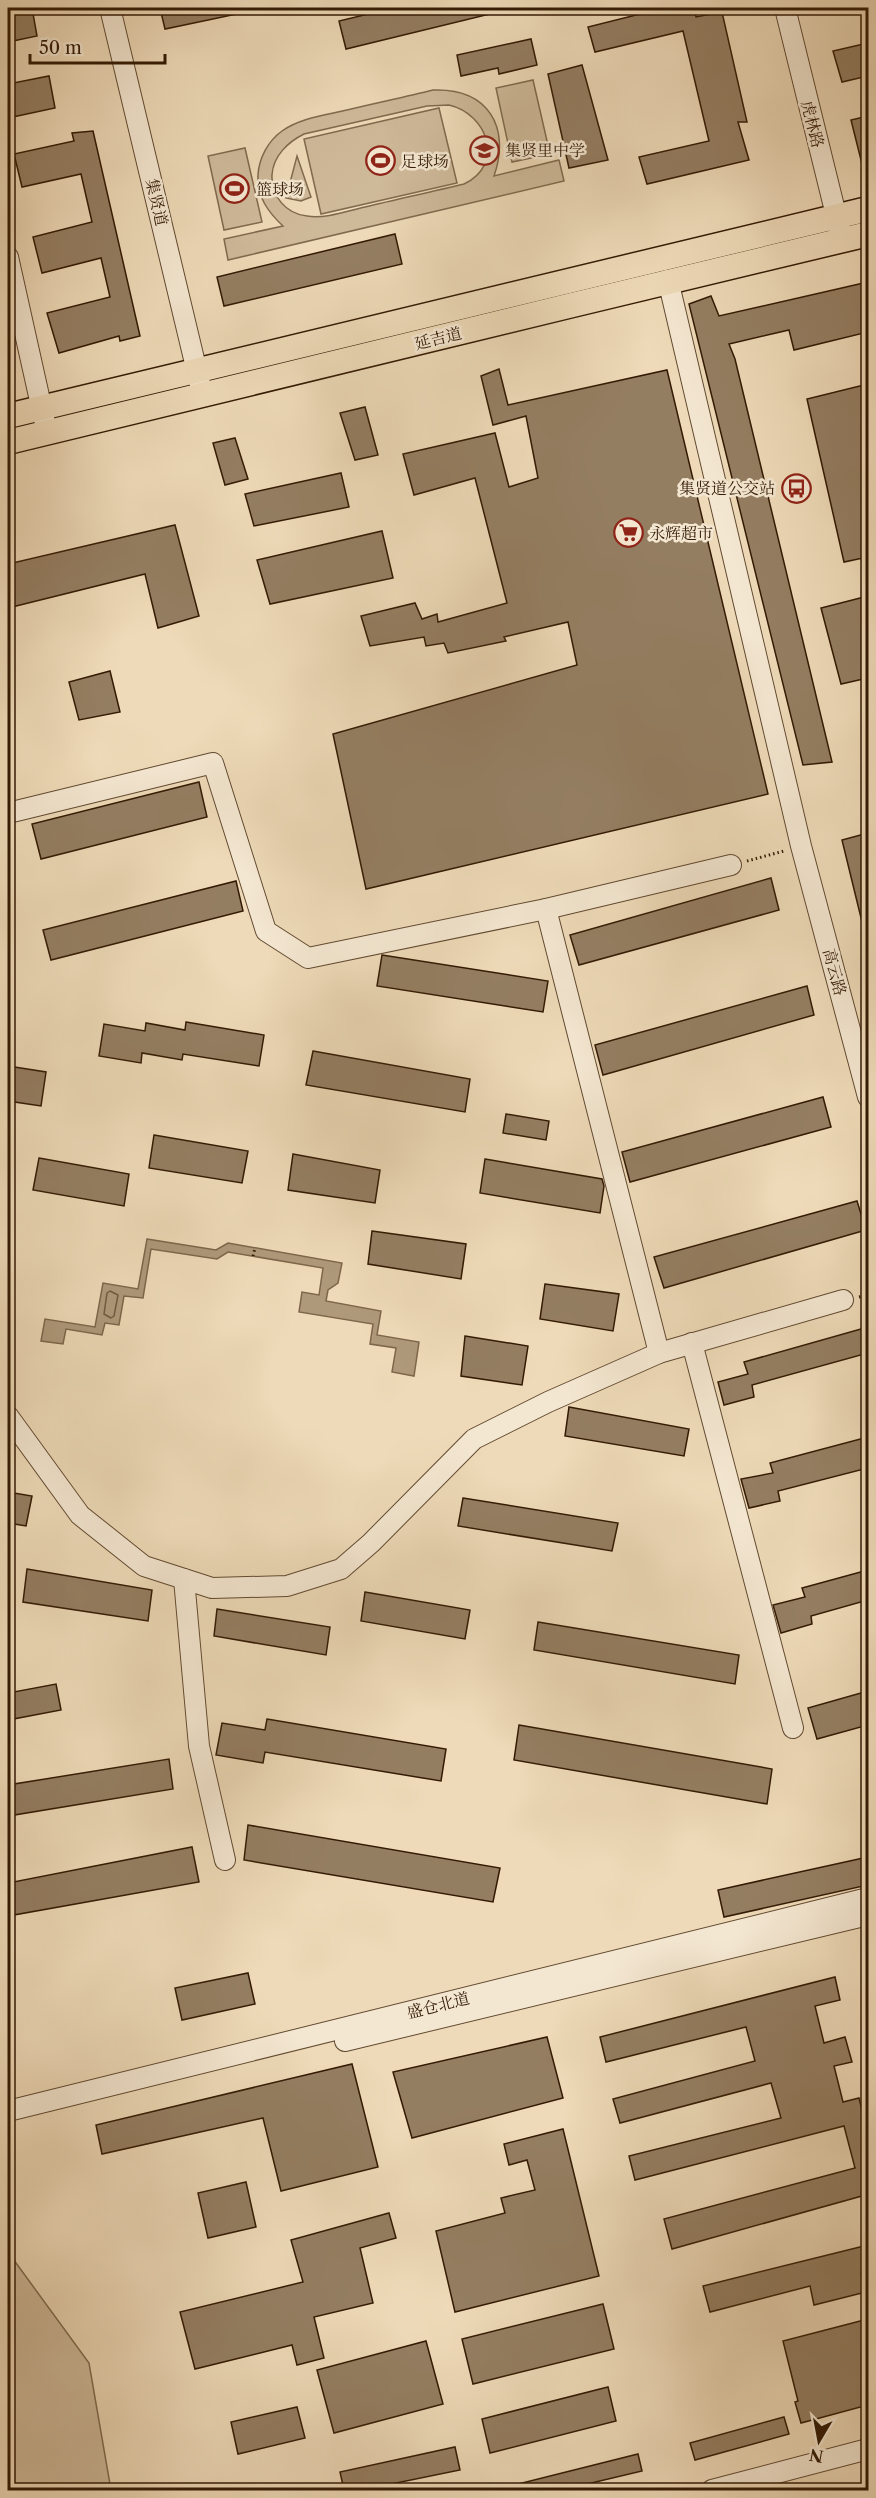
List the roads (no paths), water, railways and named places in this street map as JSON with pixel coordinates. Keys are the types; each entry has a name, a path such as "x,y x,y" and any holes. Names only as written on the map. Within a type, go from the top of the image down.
{"main road":[{"name":"延吉道","path":"8,416 868,209"},
{"name":"延吉道","path":"8,442 209,395 668,280 868,234"}],"street":[{"name":"集贤道","path":"110,8 203,370"},
{"name":"集贤道","path":"120,8 209,395"},
{"name":"虎林路","path":"784,8 842,240"},
{"path":"8,257 13,310 47,432"},
{"name":"高云路","path":"668,280 801,846 868,1097"},
{"path":"8,813 213,763 266,931 308,958 546,909 731,865"},
{"path":"546,909 659,1353"},
{"path":"8,1416 80,1515 144,1566 212,1588 287,1586 341,1569 371,1543 474,1439 548,1402 659,1353 843,1300"},
{"path":"692,1343 793,1728"},
{"path":"184,1579 199,1746 225,1860"},
{"name":"盛仓北道","path":"8,2111 868,1898"},
{"name":"盛仓北道","path":"8,2123 868,1915"},
{"path":"712,2490 868,2449"}],"water":[{"path":"147,1239 216,1250 228,1243 342,1263 338,1283 328,1290 326,1301 381,1311 377,1335 419,1342 414,1376 392,1372 396,1348 370,1344 373,1324 299,1312 302,1292 319,1295 323,1268 228,1252 217,1259 151,1249 143,1298 124,1296 119,1325 105,1323 102,1335 66,1329 63,1344 41,1341 45,1319 95,1327 103,1283 138,1289"}],"place":[{"name":"集贤里中学","path":"484,150"},
{"name":"足球场","path":"380,161"},
{"name":"篮球场","path":"235,189"},
{"name":"集贤道公交站","path":"796,488"},
{"name":"永辉超市","path":"628,533"}]}
